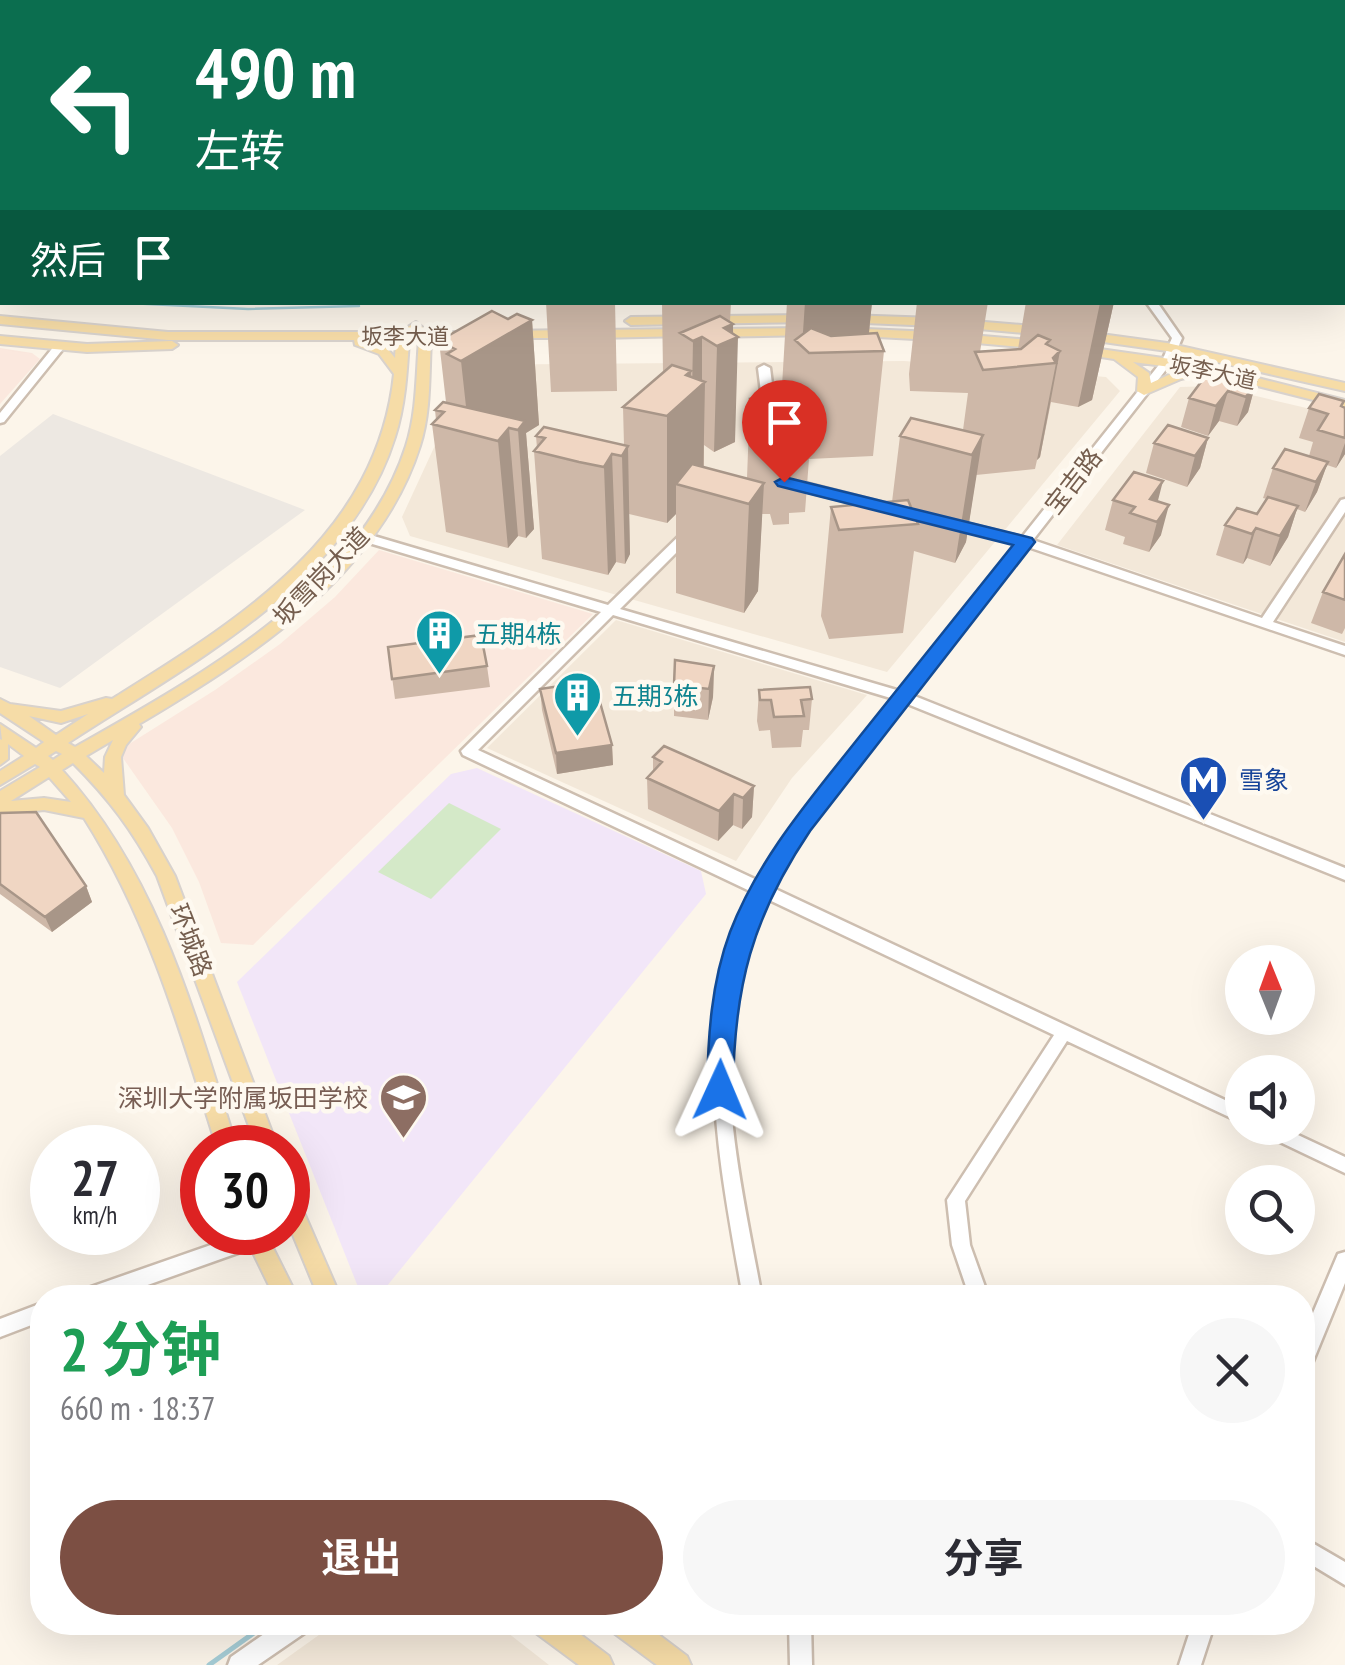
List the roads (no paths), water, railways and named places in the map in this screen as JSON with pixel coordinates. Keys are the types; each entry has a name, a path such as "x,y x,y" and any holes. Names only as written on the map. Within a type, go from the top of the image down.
{"main road":[{"name":"坂李大道","path":"0,308 174,326 415,333 819,325 496,324"},
{"name":"坂李大道","path":"0,320 138,334 318,336 477,331 434,349 422,374"},
{"path":"838,325 1052,339"},
{"name":"坂雪岗大道","path":"0,779 44,762 160,702 280,620 331,574 364,537 392,494 413,447 420,416 422,374 415,333"},
{"name":"坂雪岗大道","path":"67,749 139,690 256,610 337,529 362,495 386,448 395,417 400,374 415,333"},
{"path":"0,340 59,347 152,347 267,336"},
{"path":"318,336 373,345 386,354 400,374"},
{"name":"坂李大道","path":"1345,387 1169,352 1070,341 1108,354 1169,352 1230,374 1345,404"},
{"path":"1108,354 1139,369 1146,384 1144,390"},
{"path":"1144,390 1186,374 1230,374"},
{"path":"0,705 61,717 139,690"},
{"path":"120,803 112,778 115,747 160,702"},
{"name":"环城路","path":"0,705 67,749 120,803 166,876 259,1125"},
{"name":"环城路","path":"0,730 44,762 108,837 163,950 220,1125"},
{"path":"0,744 0,759"},
{"name":"坂雪岗大道","path":"0,800 44,762"},
{"path":"0,809 42,802 88,813"},
{"path":"310,1251 324,1285"},
{"path":"265,1255 280,1285"},
{"path":"560,1635 600,1665"},
{"path":"638,1635 678,1665"}],"street":[{"path":"1143,305 1164,332 1169,352"},
{"path":"1154,305 1178,338 1169,352"},
{"path":"0,420 59,347"},
{"name":"宝吉路","path":"752,1285 724,1134 720,1062 728,982 761,888 790,840 1144,390 1169,352"},
{"path":"764,368 770,402 766,437"},
{"path":"768,478 897,510"},
{"path":"1266,624 1345,503"},
{"path":"934,520 1025,542 1345,651"},
{"path":"695,528 468,752 1225,1108"},
{"path":"364,537 903,697 1345,874"},
{"path":"976,1285 962,1245 956,1200 1065,1030"},
{"path":"1303,1145 1345,1165"},
{"path":"120,1285 201,1255"},
{"path":"1315,1333 1345,1260"},
{"path":"0,1328 30,1317"},
{"path":"1315,1555 1345,1574"},
{"path":"239,1665 282,1635"},
{"path":"800,1635 801,1665"},
{"path":"1190,1665 1200,1635"}],"waterway":[{"path":"168,305 248,309 359,306"},
{"path":"209,1665 251,1635"}],"place":[{"name":"五期4栋","path":"440,676"},
{"name":"五期3栋","path":"577,738"},
{"name":"雪象","path":"1204,822"},
{"name":"深圳大学附属坂田学校","path":"403,1140"}]}
